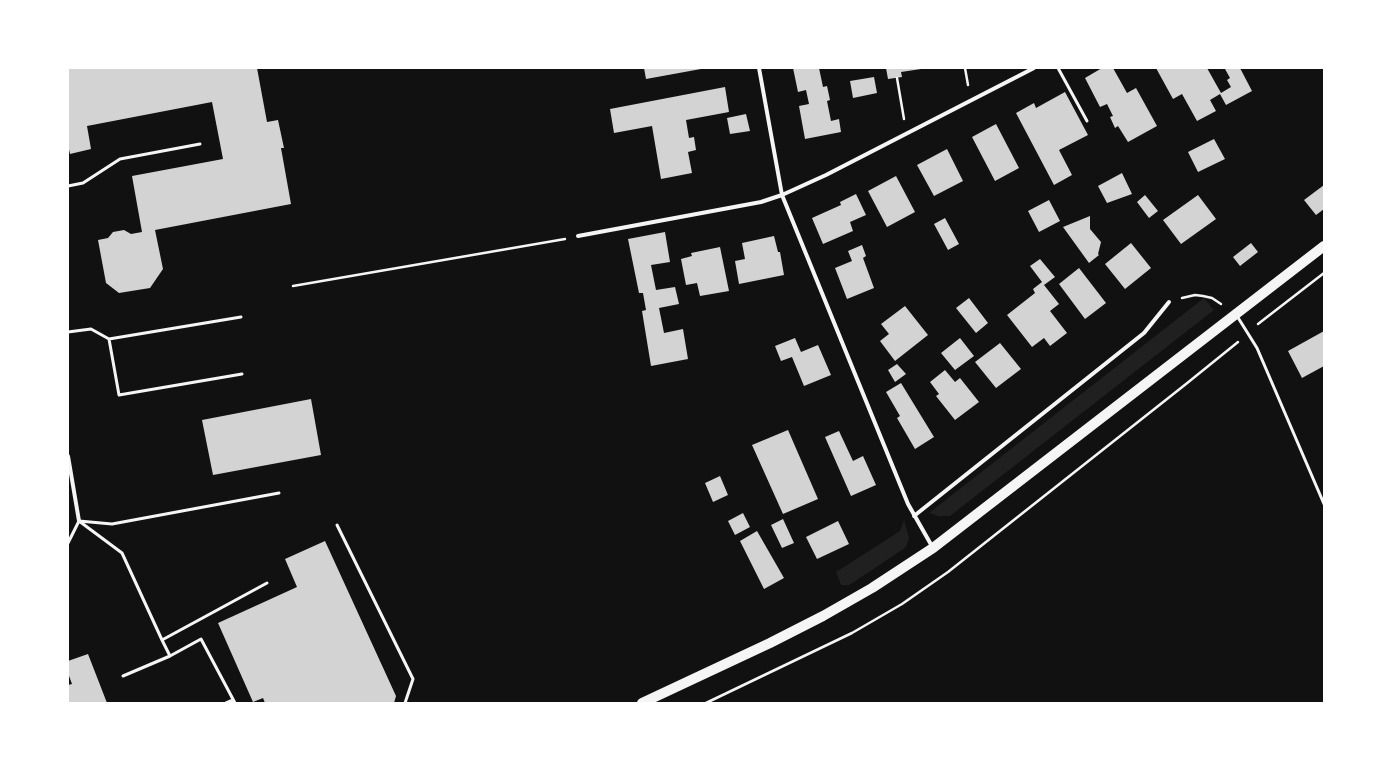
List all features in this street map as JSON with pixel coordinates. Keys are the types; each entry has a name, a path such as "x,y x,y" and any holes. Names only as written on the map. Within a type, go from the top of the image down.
{"main road":[{"path":"642,703 738,659 823,616 872,588 933,548 1324,246"}],"street":[{"path":"759,68 782,195 914,516 933,548"},
{"path":"578,236 761,202 782,195 826,175 1034,68"},
{"path":"914,516 1144,333 1169,302"},
{"path":"68,456 79,521"}],"lane":[{"path":"1058,68 1087,121"},
{"path":"68,186 83,183 120,159 200,144"},
{"path":"1236,315 1257,348 1324,504"},
{"path":"68,332 91,329 109,339 241,317"},
{"path":"109,339 119,395 242,374"},
{"path":"79,521 112,524 279,493"},
{"path":"68,543 79,521"},
{"path":"79,521 122,553 170,656"},
{"path":"337,525 413,679 404,703"},
{"path":"162,640 267,583"},
{"path":"123,676 170,656 202,639 234,701 226,703"}],"path":[{"path":"897,78 907,134"},
{"path":"293,286 578,236"},
{"path":"706,703 852,633 909,599 948,572 1324,273"},
{"path":"1169,302 1195,295 1203,296 1212,298 1236,315"}],"shaded area":[{"path":"1204,298 1214,310 950,516 938,516 929,513"},
{"path":"904,520 909,538 906,547 849,585 841,585 836,572 900,531"}],"building":[{"path":"68,68 257,68 267,122 278,120 284,148 281,148 291,204 155,230 163,269 150,288 119,293 106,283 98,240 108,238 113,232 124,230 131,234 142,232 132,176 223,159 212,102 87,126 91,149 70,154 68,145"},
{"path":"644,68 701,68 701,69 646,79"},
{"path":"793,68 819,68 823,87 827,86 830,100 827,101 831,121 839,119 841,132 805,139 799,106 809,104 806,90 798,92"},
{"path":"886,68 921,69 901,72 902,77 888,79"},
{"path":"1102,68 1113,68 1127,93 1136,88 1157,126 1128,142 1118,126 1115,128 1110,117 1113,116 1107,104 1100,107 1085,78"},
{"path":"1156,68 1207,68 1221,93 1231,87 1227,80 1230,78 1225,69 1240,68 1252,91 1226,105 1220,94 1210,100 1216,111 1197,121 1182,94 1173,99"},
{"path":"874,77 877,93 853,98 850,81"},
{"path":"725,87 729,112 686,120 689,138 694,137 696,150 688,152 692,173 661,179 652,126 614,133 610,109"},
{"path":"1065,92 1088,135 1059,150 1072,175 1054,185 1016,113 1034,103 1036,108"},
{"path":"746,114 750,131 730,134 727,118"},
{"path":"996,124 1019,168 995,181 972,137"},
{"path":"1214,139 1225,159 1198,172 1188,152"},
{"path":"947,149 963,181 934,196 917,165"},
{"path":"1122,173 1132,194 1107,203 1098,186"},
{"path":"896,176 915,212 887,227 868,191"},
{"path":"1324,185 1324,209 1316,215 1304,200"},
{"path":"856,194 866,215 850,222 853,231 823,244 812,218 841,205 840,202"},
{"path":"1145,195 1158,211 1149,218 1137,202"},
{"path":"1198,195 1216,219 1181,244 1163,220"},
{"path":"1049,200 1060,221 1039,232 1028,211"},
{"path":"1090,216 1090,229 1101,242 1099,255 1089,263 1063,227"},
{"path":"945,218 959,244 948,250 934,224"},
{"path":"665,232 670,262 651,265 656,290 675,287 679,304 659,308 664,333 683,329 688,359 651,366 642,311 646,310 643,293 639,293 628,239"},
{"path":"774,236 778,252 780,252 784,275 739,284 735,261 745,259 742,243"},
{"path":"1131,243 1151,268 1125,289 1105,264"},
{"path":"1251,243 1258,252 1240,266 1233,257"},
{"path":"862,245 866,256 863,258 874,288 847,299 835,268 852,261 848,251"},
{"path":"720,247 729,291 700,296 697,283 686,285 681,259 692,256 691,253"},
{"path":"1040,259 1055,277 1044,285 1059,304 1050,311 1067,333 1050,346 1044,338 1032,347 1007,315 1035,293 1033,289 1042,282 1030,266"},
{"path":"1079,268 1106,303 1085,319 1059,284"},
{"path":"969,298 988,323 976,333 956,308"},
{"path":"905,306 928,335 895,361 880,341 889,334 881,324"},
{"path":"1324,331 1324,366 1302,378 1288,351"},
{"path":"795,338 801,352 818,345 831,375 804,386 792,357 781,361 775,346"},
{"path":"960,338 974,356 955,370 941,353"},
{"path":"1000,343 1021,369 996,388 975,362"},
{"path":"897,364 906,374 895,382 888,370"},
{"path":"945,370 955,382 960,378 979,402 955,420 936,396 939,394 930,382"},
{"path":"901,383 934,437 915,449 897,418 900,416 886,392"},
{"path":"311,399 321,455 213,475 202,420"},
{"path":"788,430 818,499 783,514 752,445"},
{"path":"839,431 853,461 863,456 876,485 851,496 825,437"},
{"path":"720,476 728,495 713,502 705,483"},
{"path":"743,513 750,527 735,535 728,521"},
{"path":"783,519 794,543 782,548 771,525"},
{"path":"838,521 849,544 817,559 806,537"},
{"path":"757,531 784,578 764,589 740,541"},
{"path":"325,541 396,696 394,703 265,703 263,698 253,702 218,623 297,587 285,559"},
{"path":"88,654 107,703 68,703 68,685 72,684 68,673 68,661"}]}
